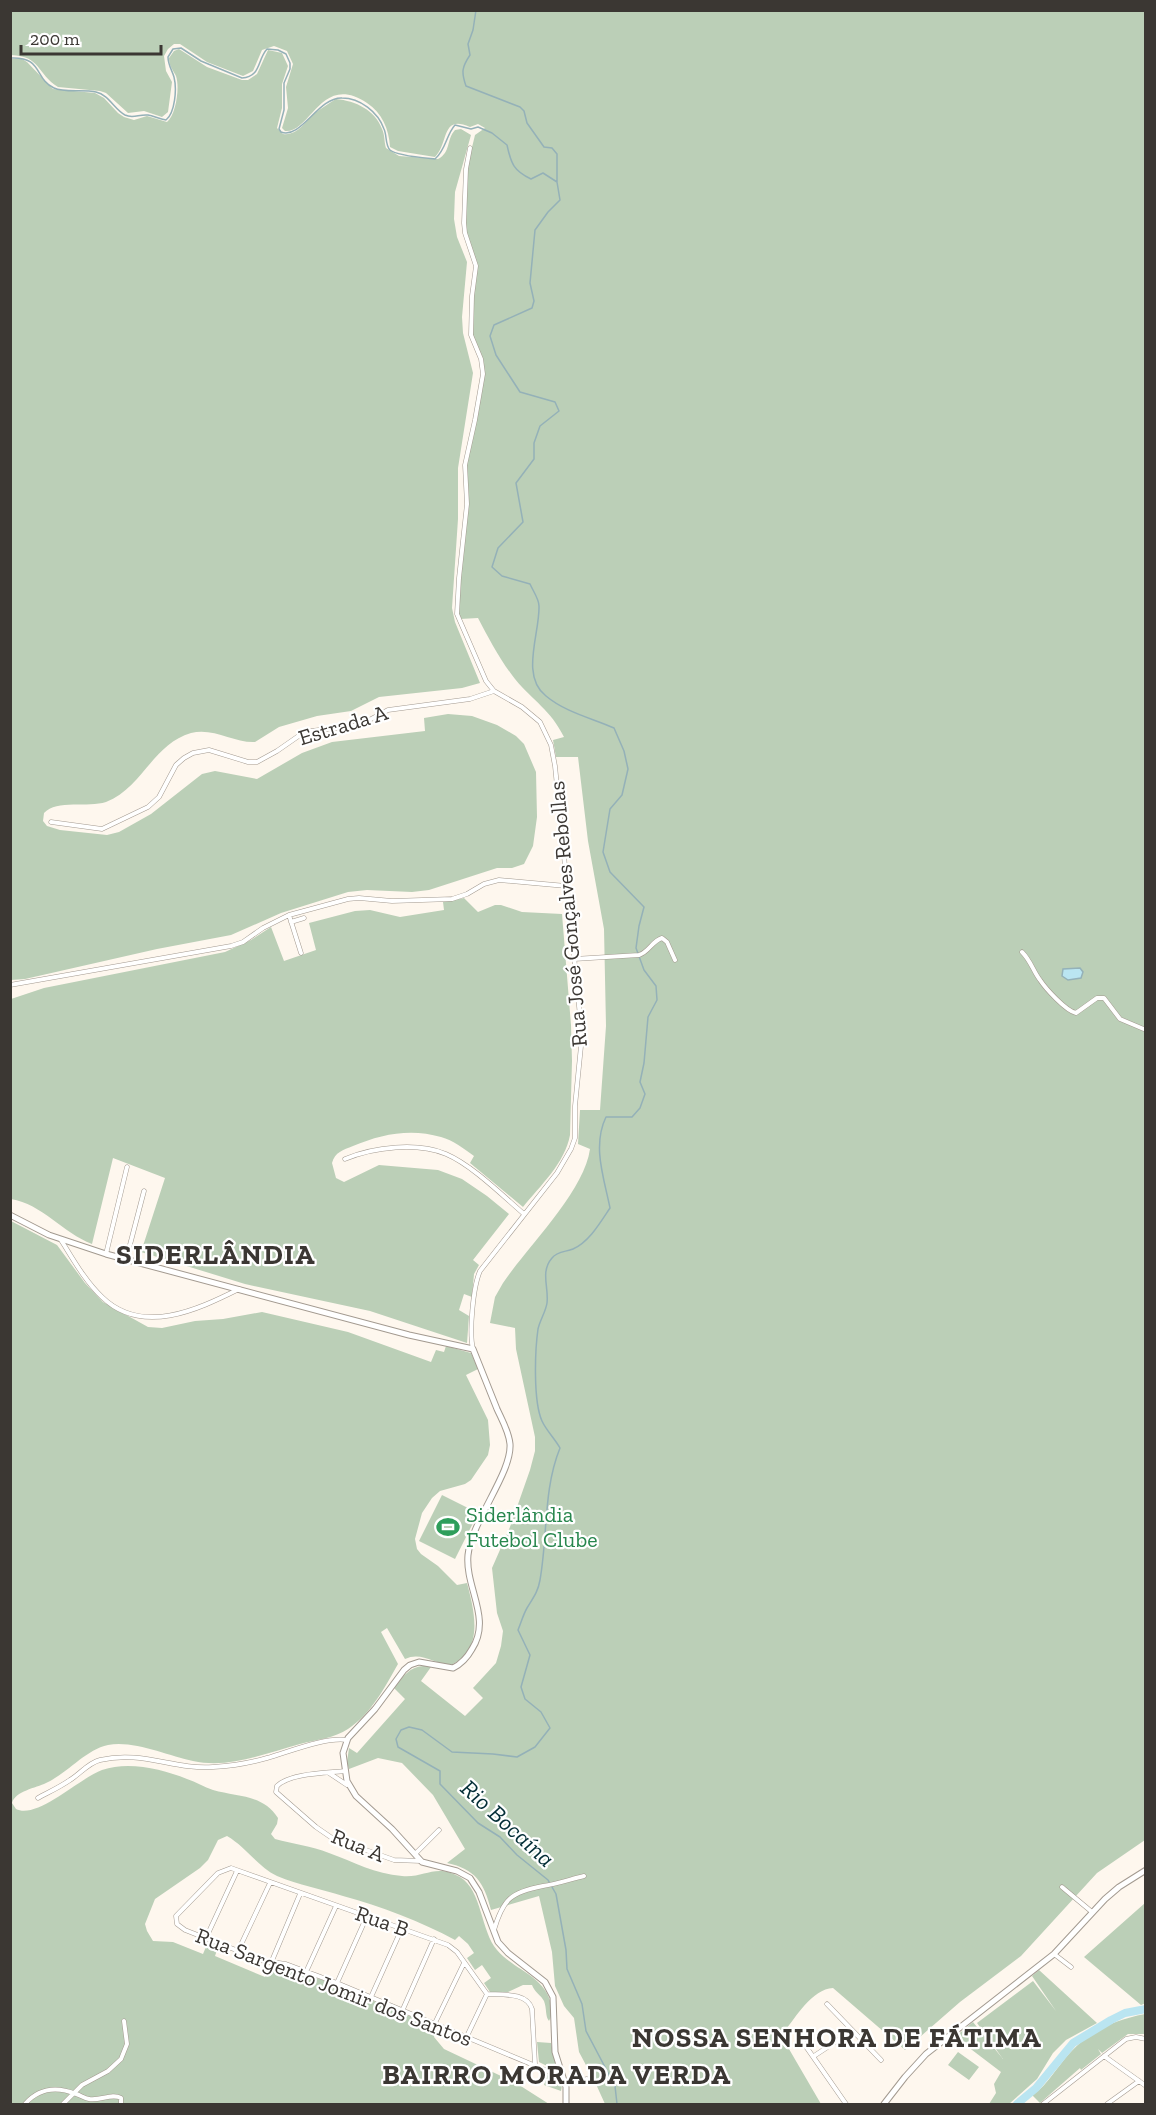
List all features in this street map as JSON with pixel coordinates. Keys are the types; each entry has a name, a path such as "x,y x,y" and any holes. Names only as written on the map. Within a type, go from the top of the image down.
{"street":[{"name":"Rua José Gonçalves Rebollas","path":"347,1740 410,1665 423,1662 453,1668 467,1657 479,1636 480,1619 469,1575 468,1553 479,1520 505,1466 510,1446 506,1428 473,1349 471,1328 478,1275 557,1173 574,1142 582,1036 555,766 548,738 540,722 494,691 486,681 457,614 467,504 465,465 483,374 481,359 471,335 470,326 476,266 465,233 466,169 470,148"},
{"name":"Estrada A","path":"51,822 102,829 148,807 159,797 176,765 192,753 213,751 248,762 257,762 311,730 360,725 388,710 470,699 494,691"},
{"path":"10,985 231,946 243,942 263,928 289,915 348,899 392,901 452,899 499,880 567,886"},
{"path":"289,915 301,953"},
{"path":"291,922 304,918"},
{"path":"574,959 639,955 645,953 657,940 662,938 667,942 675,960"},
{"path":"1022,952 1032,964 1039,979 1067,1010 1076,1013 1100,997 1107,1000 1115,1015 1120,1019 1146,1030"},
{"path":"345,1159 366,1152 391,1149 420,1149 445,1154 478,1176 524,1214"},
{"path":"106,1254 127,1167"},
{"path":"126,1260 144,1191"},
{"path":"10,1215 61,1240 126,1260 399,1332 473,1349"},
{"path":"61,1240 101,1296 118,1308 141,1317 168,1316 212,1303 241,1289"},
{"path":"38,1798 68,1782 92,1763 109,1758 132,1756 192,1766 213,1767 253,1761 335,1740 347,1740 343,1754 345,1771 352,1790"},
{"path":"328,1773 345,1771"},
{"path":"328,1773 344,1782 422,1862 457,1871 470,1878 479,1892 496,1939 504,1950 542,1979 551,1991 555,2052 564,2084 566,2104"},
{"name":"Rua A","path":"328,1773 286,1780 277,1788 277,1794 332,1838 390,1859 422,1862"},
{"path":"415,1854 439,1830"},
{"path":"402,1860 408,1855 408,1848"},
{"name":"Rua Sargento Jomir dos Santos","path":"237,1871 226,1869 218,1872 180,1910 176,1921 183,1929 271,1963 283,1963 337,1983 562,2077"},
{"path":"884,2104 926,2054 1054,1954 1092,1912 1119,1887 1146,1870"},
{"path":"206,1938 237,1871"},
{"name":"Rua B","path":"237,1871 434,1939 451,1947 487,1994"},
{"path":"494,1931 502,1908 512,1897 528,1888 584,1876"},
{"path":"238,1951 270,1883"},
{"path":"1062,1887 1092,1912"},
{"path":"271,1963 300,1894"},
{"path":"306,1972 336,1906"},
{"path":"337,1983 368,1916"},
{"path":"371,1997 402,1928"},
{"path":"403,2009 434,1939"},
{"path":"1054,1954 1071,1966"},
{"path":"435,2023 464,1962"},
{"path":"467,2036 487,1994 520,1997 531,2005 535,2064"},
{"path":"827,2004 881,2060"},
{"path":"63,2104 86,2082 112,2069 121,2059 127,2044 124,2021"},
{"path":"813,2056 852,2031"},
{"path":"1043,2104 1130,2037 1146,2039"},
{"path":"800,2038 846,2104"},
{"path":"1104,2056 1146,2086"},
{"path":"564,2084 587,2079"},
{"path":"1107,2104 1139,2081"},
{"path":"25,2104 35,2094 48,2089 74,2093 89,2099 120,2097 121,2104"}],"green space":[{"path":"10,11 1145,11 1145,1840 1097,1873 1021,1956 960,2002 905,2050 833,1988 811,1998 782,2037 821,2104 605,2104 579,2052 574,2018 564,2006 555,1986 552,1952 539,1896 491,1910 477,1878 465,1869 447,1863 465,1849 433,1795 402,1763 378,1758 349,1769 347,1762 349,1748 357,1753 405,1699 394,1688 405,1674 414,1668 431,1667 421,1681 465,1716 483,1698 473,1688 496,1663 503,1631 497,1613 492,1568 510,1527 535,1451 535,1437 516,1349 515,1328 490,1323 495,1297 514,1268 566,1201 586,1166 590,1149 578,1144 580,1110 600,1110 606,1026 604,929 588,841 578,757 556,757 553,740 564,737 559,727 510,672 478,618 460,619 458,608 468,502 466,467 484,373 473,335 473,295 477,265 466,233 467,168 475,135 485,128 478,124 470,127 454,124 447,132 435,157 398,151 390,147 384,122 372,107 351,95 338,95 318,106 294,129 285,131 282,128 288,108 286,87 293,64 287,51 274,46 262,50 253,71 243,76 207,62 180,44 174,44 164,56 166,71 172,82 168,112 162,117 144,111 128,113 106,93 58,87 34,62 21,56 11,55"},
{"path":"179,49 207,67 242,80 248,80 257,74 268,50 282,53 288,66 282,84 282,108 277,128 283,134 293,133 315,113 336,99 357,104 370,112 379,122 386,148 399,156 438,159 445,153 455,130 461,129 471,135 455,192 454,219 457,237 467,262 462,317 463,333 473,373 458,468 458,519 452,608 455,622 480,683 462,688 379,697 351,711 317,716 279,727 255,742 215,733 191,733 167,746 129,787 118,795 99,804 57,806 44,813 43,821 47,826 60,830 107,835 119,832 151,814 202,774 215,771 257,779 302,753 332,742 425,731 424,718 448,714 472,716 497,725 516,736 524,744 536,772 537,817 533,846 524,864 512,868 497,868 429,890 348,892 281,913 231,935 25,979 11,980 11,59 22,59 27,62 53,89 95,93 104,98 124,117 134,120 147,116 167,122 175,107 178,87 169,58 174,51"},
{"path":"464,898 478,912 501,905 522,912 562,914 572,1061 570,1135 563,1155 551,1174 523,1207 470,1163 474,1156 450,1140 430,1134 407,1133 374,1138 340,1152 332,1163 336,1178 344,1182 379,1165 438,1170 462,1179 509,1214 473,1260 479,1265 474,1274 472,1297 464,1294 459,1310 469,1316 467,1343 370,1311 245,1284 141,1252 165,1178 113,1158 92,1244 71,1233 33,1207 11,1199 11,999 44,988 225,952 251,940 271,927 284,961 316,950 309,923 355,911 370,910 400,917 444,910 443,902"},
{"path":"11,1221 57,1245 85,1283 103,1302 148,1327 162,1328 262,1312 348,1332 431,1362 436,1350 444,1352 446,1346 471,1353 478,1369 466,1375 488,1420 490,1445 488,1455 471,1480 440,1491 432,1498 422,1513 415,1539 417,1549 421,1554 438,1566 457,1585 467,1583 474,1628 469,1650 462,1658 451,1665 417,1656 405,1659 387,1628 381,1632 398,1664 383,1691 364,1716 343,1732 248,1759 221,1763 193,1761 129,1745 108,1745 92,1752 54,1779 21,1793 12,1803 16,1809 25,1811 35,1809 102,1770 123,1766 145,1767 167,1772 213,1790 265,1804 278,1818 271,1834 275,1839 322,1851 392,1875 410,1876 444,1871 460,1877 473,1891 488,1933 497,1950 536,1980 548,1994 552,2008 549,2021 544,2001 532,1985 523,1985 508,1992 490,1992 484,1983 491,1978 482,1965 475,1970 467,1958 474,1953 459,1936 455,1940 386,1910 277,1876 227,1836 218,1840 208,1860 200,1868 155,1899 145,1924 153,1941 173,1942 203,1954 208,1942 218,1947 215,1956 265,1977 270,1967 281,1967 323,1980 436,2027 434,2037 444,2049 516,2083 549,2104 11,2104"},
{"name":"Siderlândia Futebol Clube","path":"442,1495 478,1513 455,1559 419,1541"},
{"path":"1145,1903 1146,2003 1141,2005 1084,1957"},
{"path":"1039,1970 1097,2023 1066,2040 1053,2053 1037,2079 1009,2104 989,2104 996,2093 994,2084 1001,2072 955,2037 973,2022 1003,2059 977,2023 1033,1981 1056,2011 1032,1976"},
{"path":"1145,2014 1145,2034 1128,2034 1102,2053 1098,2049 1101,2054 1081,2070 1080,2068 1040,2103 1032,2095 1044,2085 1069,2054 1088,2037 1108,2025"},
{"path":"537,2042 551,2043 557,2071 539,2062"},
{"path":"958,2052 979,2067 969,2080 948,2065"},
{"path":"548,2073 559,2079 562,2084 561,2091 544,2085"}],"water":[{"path":"1080,968 1083,972 1081,978 1068,980 1062,976 1063,969"}],"waterway":[{"path":"476,10 468,44 470,55 463,70 466,86 520,107 524,111 527,123 544,147 552,148 557,154 557,182"},
{"name":"Rio Bocaína","path":"10,58 21,58 33,64 43,79 54,88 96,92 104,96 125,115 131,117 148,115 166,120 171,112 175,94 174,77 168,57 173,49 181,48 201,61 242,78 253,75 267,49 278,50 286,54 290,63 284,83 284,110 279,129 281,132 288,133 296,130 317,110 333,100 342,98 355,100 368,107 377,117 385,131 388,148 394,152 435,159 442,151 455,125 471,129 478,127 492,133 507,145 512,162 521,173 531,179 543,173 557,182 560,200 535,230 530,283 534,301 532,308 494,325 490,336 496,355 520,392 555,402 559,411 540,426 534,443 534,459 516,483 523,522 498,548 492,567 502,576 530,584 538,601 539,617 533,654 534,677 538,687 553,702 614,728 624,751 628,769 622,795 610,809 603,852 610,872 644,907 636,948 644,970 656,986 657,1000 648,1017 640,1082 645,1094 640,1108 632,1117 606,1117 602,1128 600,1162 610,1208 594,1232 584,1242 554,1256 546,1269 547,1303 538,1329 536,1389 542,1421 560,1448 548,1496 539,1584 518,1630 530,1655 521,1687 525,1699 541,1712 550,1728 535,1747 517,1757 452,1752 422,1730 409,1727 401,1730 396,1739 398,1747 440,1771 440,1784 478,1823 500,1837 517,1855 548,1880 556,1894 567,1969 582,2004 586,2031 615,2086 617,2104"},
{"path":"1017,2104 1036,2088 1073,2043 1125,2013 1146,2009"}],"place":[{"name":"Siderlândia Futebol Clube","path":"448,1527"}],"district":[{"name":"SIDERLÂNDIA","path":"216,1254"},
{"name":"NOSSA SENHORA DE FÁTIMA","path":"837,2037"},
{"name":"BAIRRO MORADA VERDA","path":"557,2074"}]}
